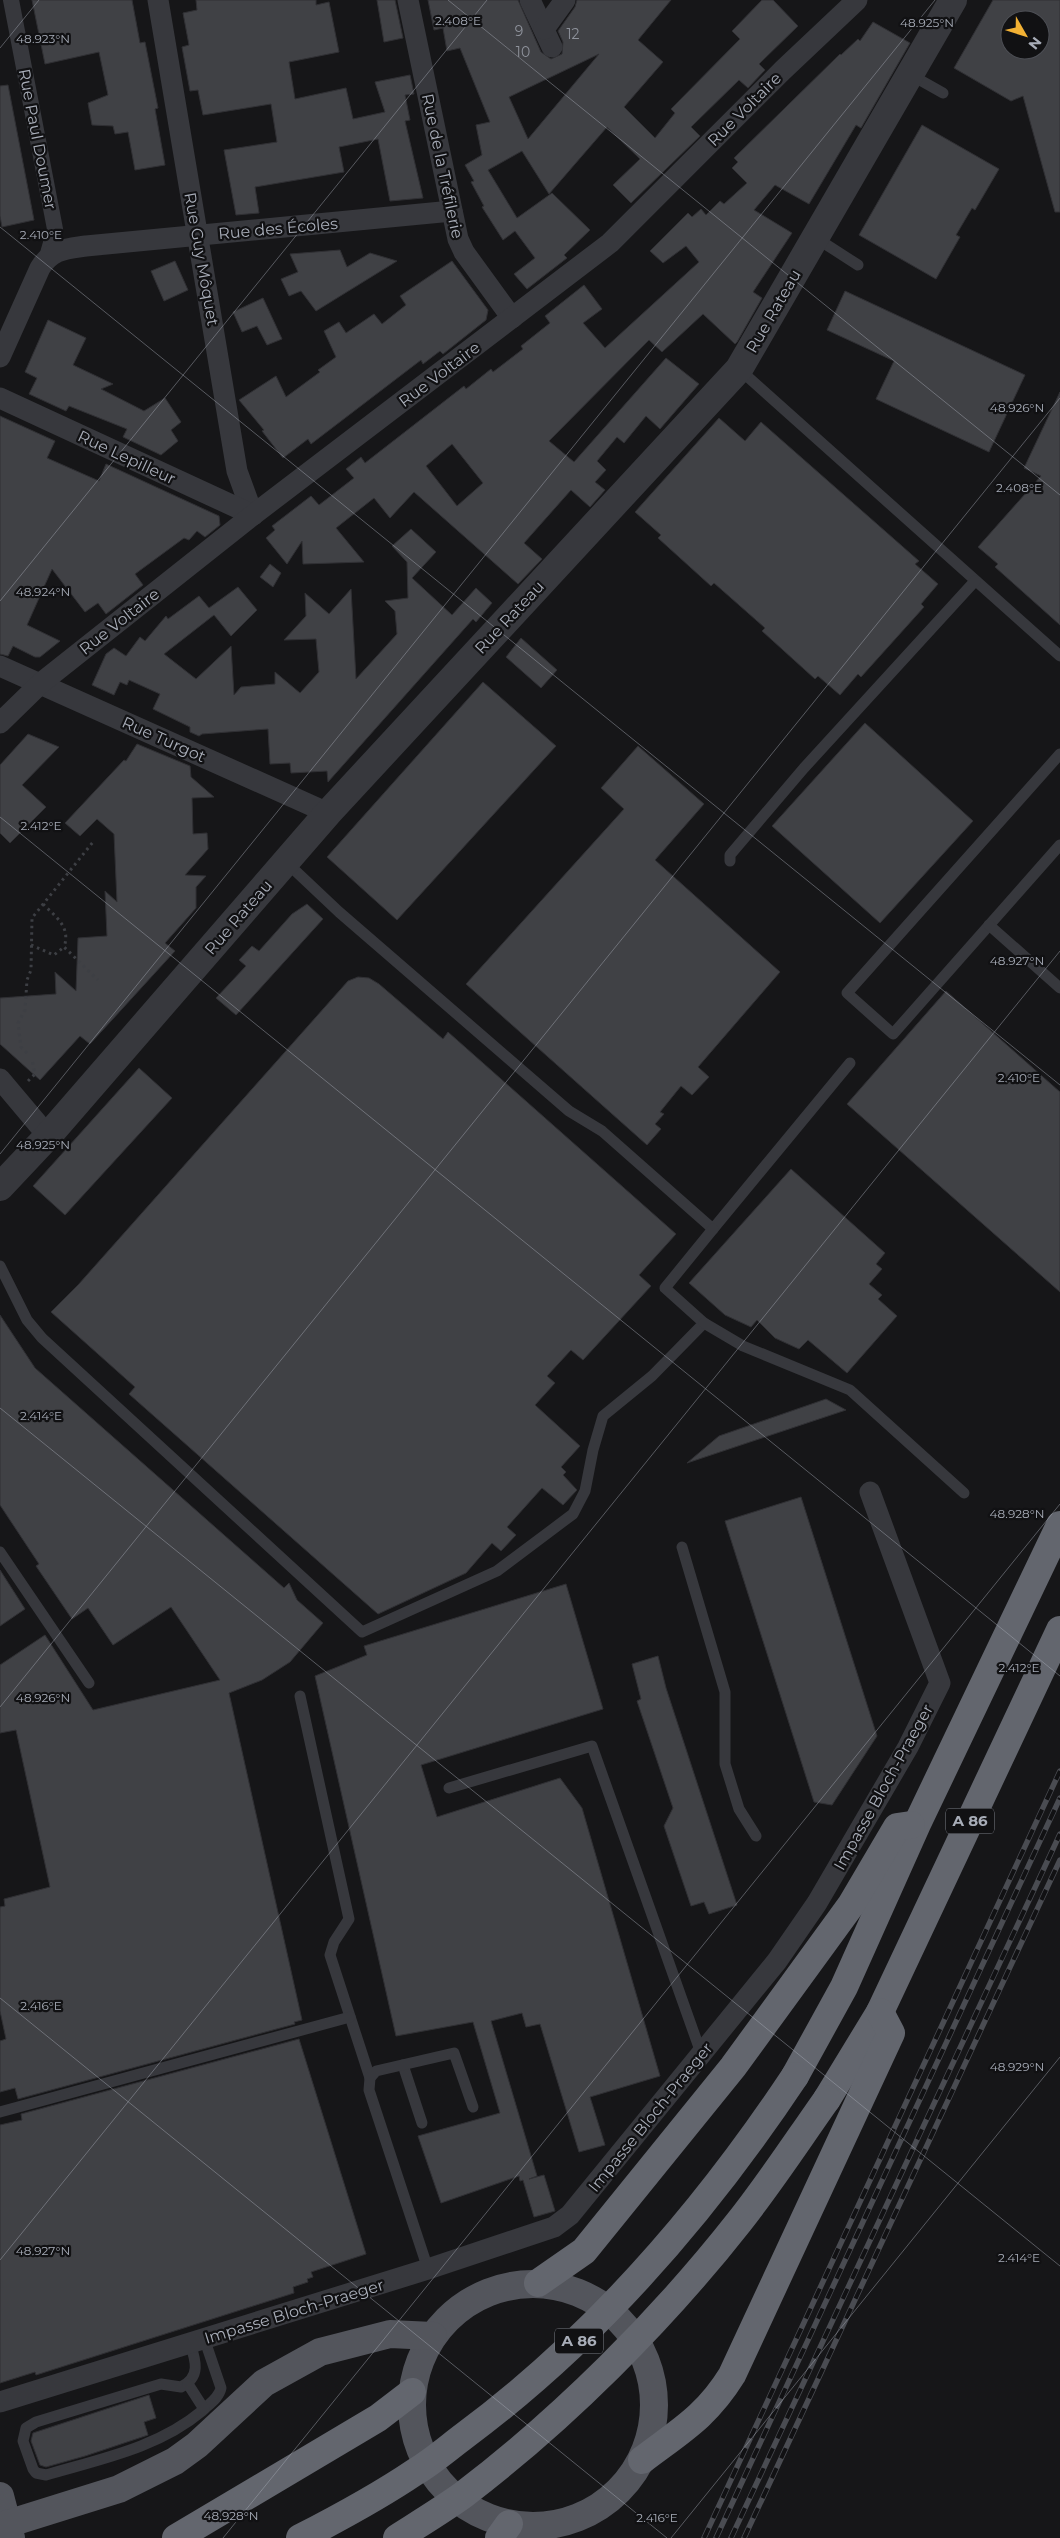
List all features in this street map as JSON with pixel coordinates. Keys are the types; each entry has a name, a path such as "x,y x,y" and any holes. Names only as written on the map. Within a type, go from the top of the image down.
{"highway":[{"name":"A 86","path":"300,2538 350,2512 416,2472 506,2405 579,2341 649,2267 710,2195 760,2129 795,2076 844,1987 917,1824 1060,1525"},
{"name":"A 86","path":"397,2538 462,2495 536,2435 613,2362 680,2292 740,2222 827,2099 880,2012 1060,1630"},
{"path":"538,2283 584,2251 733,2067 851,1905 897,1827 917,1824"},
{"path":"642,2460 700,2417 717,2399 732,2375 891,2033 880,2012"},
{"path":"176,2538 378,2418 412,2392"}],"main road":[{"path":"538,2283 572,2289 580,2293 603,2305 628,2328 646,2358 654,2392 653,2427 642,2460 619,2490 581,2527 550,2525 504,2531 446,2490 425,2462 414,2428 412,2392 419,2363 433,2336 461,2307 498,2288 538,2283"},
{"path":"0,2496 6,2531 119,2489 175,2461 197,2445 264,2383 320,2352 390,2334 433,2336"}],"street":[{"name":"Rue Paul Doumer","path":"0,357 47,257 55,229 11,0"},
{"name":"Rue Guy Môquet","path":"158,0 237,472 254,515"},
{"name":"Rue de la Tréfilerie","path":"408,0 458,239 464,252 512,318"},
{"path":"530,0 548,38 565,0"},
{"name":"Rue Voltaire","path":"0,723 40,683 254,515 610,243 776,77 857,0"},
{"name":"Rue Rateau","path":"0,1187 48,1136 328,813 739,369 953,0"},
{"name":"Rue des Écoles","path":"47,257 56,251 70,248 452,211"},
{"name":"Rue Lepilleur","path":"0,398 254,515"},
{"name":"Rue Turgot","path":"0,666 328,813"},
{"path":"0,1080 48,1136"},
{"name":"Impasse Bloch-Praeger","path":"0,2402 428,2269 554,2227 570,2215 777,1961 817,1903 908,1747 940,1683 870,1492"}],"lane":[{"path":"911,75 943,93"},
{"path":"816,238 858,265"},
{"path":"739,369 1060,656"},
{"path":"730,861 730,855 804,768 975,581"},
{"path":"1060,754 847,993 893,1034 1060,845"},
{"path":"286,862 339,912 568,1111 602,1131 713,1229"},
{"path":"989,925 1060,988"},
{"path":"850,1063 665,1288 704,1323 743,1346 850,1390 964,1493"},
{"path":"0,1266 27,1320 42,1338 362,1632 497,1571 573,1514 585,1491 593,1450 603,1416 652,1376 704,1323"},
{"path":"682,1547 725,1692 725,1764 739,1809 756,1836"},
{"path":"0,1552 89,1683"},
{"path":"300,1696 349,1919 334,1942 330,1955 370,2078 369,2090 428,2269"},
{"path":"449,1788 592,1746 701,2053"},
{"path":"0,2112 350,2016"},
{"path":"370,2078 376,2071 454,2053 473,2107"},
{"path":"403,2065 422,2122"},
{"path":"197,2341 221,2388 220,2392 204,2409 162,2439 46,2475 36,2473 23,2441 26,2428 36,2422 161,2384 181,2388 192,2379 197,2365 197,2341"},
{"path":"188,2384 204,2409"}],"path":[{"path":"27,1053 21,1047 18,1023 25,1010 27,980 31,970 32,918 93,842"},
{"path":"31,945 54,955 64,946 67,938 65,927 43,904"},
{"path":"64,946 98,980"}],"building":[{"path":"32,0 132,0 140,43 145,42 158,108 155,109 165,165 135,170 128,132 115,134 113,126 92,125 88,103 108,95 99,52 45,64"},
{"path":"196,0 316,0 316,5 329,2 339,52 289,62 295,99 346,88 353,119 385,112 375,82 410,75 414,94 405,95 410,120 405,121 423,198 390,201 378,139 339,147 344,172 255,187 259,213 236,215 224,150 277,142 271,104 203,115 198,90 190,91 182,47 189,45 183,13 197,10"},
{"path":"377,0 395,0 403,38 384,42"},
{"path":"428,0 518,0 541,52 551,59 562,54 563,42 558,31 575,7 577,0 671,0 638,40 663,62 624,107 655,138 675,113 671,109 740,39 732,31 762,0 773,0 798,26 759,64 765,70 748,88 739,80 691,127 700,136 631,203 613,185 640,159 607,127 549,194 522,151 488,170 517,218 552,193 590,230 564,255 567,258 527,289 514,274 535,258 515,231 503,240 482,207 484,206 471,182 474,181 465,165 482,155 476,125 490,122 460,48 447,51 443,28 434,30","holes":["599,54 528,139 509,97"]},
{"path":"993,0 1060,0 1060,212 1055,212 1023,96 1011,101 954,68"},
{"path":"873,22 910,43 861,128 856,125 809,204 775,185 754,210 792,233 753,292 762,298 737,342 735,344 703,314 662,352 649,340 549,441 574,462 666,358 699,384 660,429 646,416 624,443 617,437 597,461 606,470 595,482 605,490 590,507 571,490 524,543 542,559 518,584 414,492 390,518 374,498 336,528 364,562 303,564 302,541 287,564 266,538 275,530 272,526 311,496 319,505 354,478 346,469 361,457 365,463 464,386 466,389 491,369 493,372 523,349 521,346 550,323 545,316 584,285 602,309 583,323 605,348 699,262 686,246 663,263 650,251 688,213 692,217 701,209 706,215 720,201 724,204 747,183 732,168 738,162 734,158 840,54 858,39 860,41","holes":["452,444 483,483 457,506 426,466"]},
{"path":"8,85 34,220 2,227 0,216 0,86"},
{"path":"922,125 999,169 975,210 972,208 956,235 960,237 936,279 859,235"},
{"path":"340,250 347,267 370,253 397,261 316,311 301,291 289,296 281,279 298,272 290,254"},
{"path":"175,261 188,290 164,301 151,271"},
{"path":"452,261 488,310 486,320 443,354 440,351 423,364 421,360 311,444 308,439 283,458 262,431 264,430 239,400 276,376 286,397 320,372 318,370 336,357 324,331 339,322 346,333 374,314 382,324 406,305 400,296"},
{"path":"845,291 1025,375 989,452 876,399 894,361 827,330"},
{"path":"263,298 282,339 267,345 257,326 242,332 233,312"},
{"path":"48,320 86,338 73,365 113,384 101,389 144,411 165,398 181,422 171,430 178,441 161,455 123,437 127,429 69,406 66,411 29,394 37,378 25,372"},
{"path":"1060,392 1060,625 995,567 998,564 978,547 1041,476 1024,468"},
{"path":"0,416 55,441 47,458 99,481 106,464 219,516 220,525 205,537 197,531 189,540 184,538 135,574 143,585 106,614 98,603 85,612 52,569 27,625 60,641 40,657 35,657 13,646 8,656 0,654"},
{"path":"719,418 745,441 761,422 919,561 915,564 938,584 921,604 924,607 861,677 858,674 840,695 818,676 815,679 762,631 765,628 714,583 711,586 658,538 661,535 635,512"},
{"path":"411,529 436,552 412,578 452,615 476,588 492,603 476,622 473,619 328,782 327,771 291,773 290,763 270,764 268,729 202,734 199,736 190,732 190,727 153,709 160,694 129,680 127,685 120,682 114,695 92,685 106,654 114,648 126,656 140,637 145,641 166,616 168,619 199,596 209,608 238,587 257,610 231,636 214,615 164,654 196,679 231,646 234,695 241,687 275,684 275,672 300,693 319,672 316,639 284,640 306,616 305,593 329,614 351,589 356,679 397,634 395,611 385,601 408,598 407,562 392,546"},
{"path":"270,564 281,573 273,587 260,577"},
{"path":"521,638 557,670 541,688 506,657"},
{"path":"483,682 556,746 397,920 327,857"},
{"path":"865,723 973,821 880,923 772,826"},
{"path":"28,734 59,747 22,785 46,807 10,843 0,833 0,765"},
{"path":"137,744 190,766 191,777 214,797 192,798 193,834 207,833 208,849 185,875 206,876 196,887 196,908 165,943 175,951 90,1044 80,1036 40,1080 0,1044 0,998 56,994 55,972 76,991 78,938 107,936 105,891 117,902 114,834 97,819 80,836 65,823 124,760 126,761"},
{"path":"638,746 704,804 655,860 780,972 698,1067 709,1077 692,1095 681,1086 660,1112 664,1114 655,1124 661,1129 647,1145 466,984 624,809 601,788"},
{"path":"307,904 323,919 236,1015 216,998 246,966 239,960 252,946 259,951 292,914"},
{"path":"358,977 369,978 379,984 443,1039 448,1032 676,1234 639,1275 651,1286 583,1360 571,1350 547,1376 555,1383 535,1405 580,1446 561,1467 566,1472 563,1475 577,1490 563,1505 542,1488 507,1527 516,1535 501,1551 492,1543 466,1573 378,1614 129,1394 135,1387 51,1312 78,1285 348,981"},
{"path":"946,991 1060,1092 1060,1292 847,1104"},
{"path":"139,1068 172,1098 65,1215 33,1186"},
{"path":"791,1169 885,1253 876,1264 882,1269 869,1284 882,1295 878,1299 897,1316 847,1373 808,1340 799,1349 775,1338 757,1320 751,1327 725,1315 689,1283"},
{"path":"0,1315 35,1368 284,1588 289,1583 297,1600 323,1623 290,1662 262,1680 229,1693 302,2020 294,2022 295,2024 18,2099 15,2088 0,2092 0,2041 6,2039 0,2011 0,1907 5,1906 4,1899 50,1887 16,1730 0,1733 0,1665 45,1635 93,1710 220,1680 171,1607 113,1645 88,1608 72,1619 36,1566 39,1564 0,1505"},
{"path":"826,1399 846,1410 687,1463 719,1436"},
{"path":"801,1497 877,1736 832,1805 814,1802 725,1521"},
{"path":"0,1570 25,1609 0,1626"},
{"path":"566,1584 603,1709 421,1765 437,1817 560,1778 582,1808 660,2076 590,2097 605,2145 579,2152 540,2024 526,2027 522,2013 491,2021 537,2176 529,2179 544,2175 555,2211 534,2217 523,2180 520,2181 519,2176 441,2203 418,2136 500,2113 473,2022 396,2036 315,1676 367,1655 364,1646"},
{"path":"658,1656 666,1688 737,1905 709,1914 704,1902 691,1906 664,1826 673,1808 637,1701 641,1699 632,1664"},
{"path":"299,2039 366,2254 311,2272 313,2277 307,2279 308,2282 293,2287 294,2293 36,2375 35,2372 0,2383 0,2125 22,2120 21,2114"},
{"path":"149,2395 156,2418 144,2422 148,2435 46,2467 40,2465 31,2441 33,2433"}],"railway":[{"path":"704,2538 1060,1771"},
{"path":"716,2538 1060,1798"},
{"path":"731,2538 1060,1834"},
{"path":"744,2538 1060,1860"}]}
